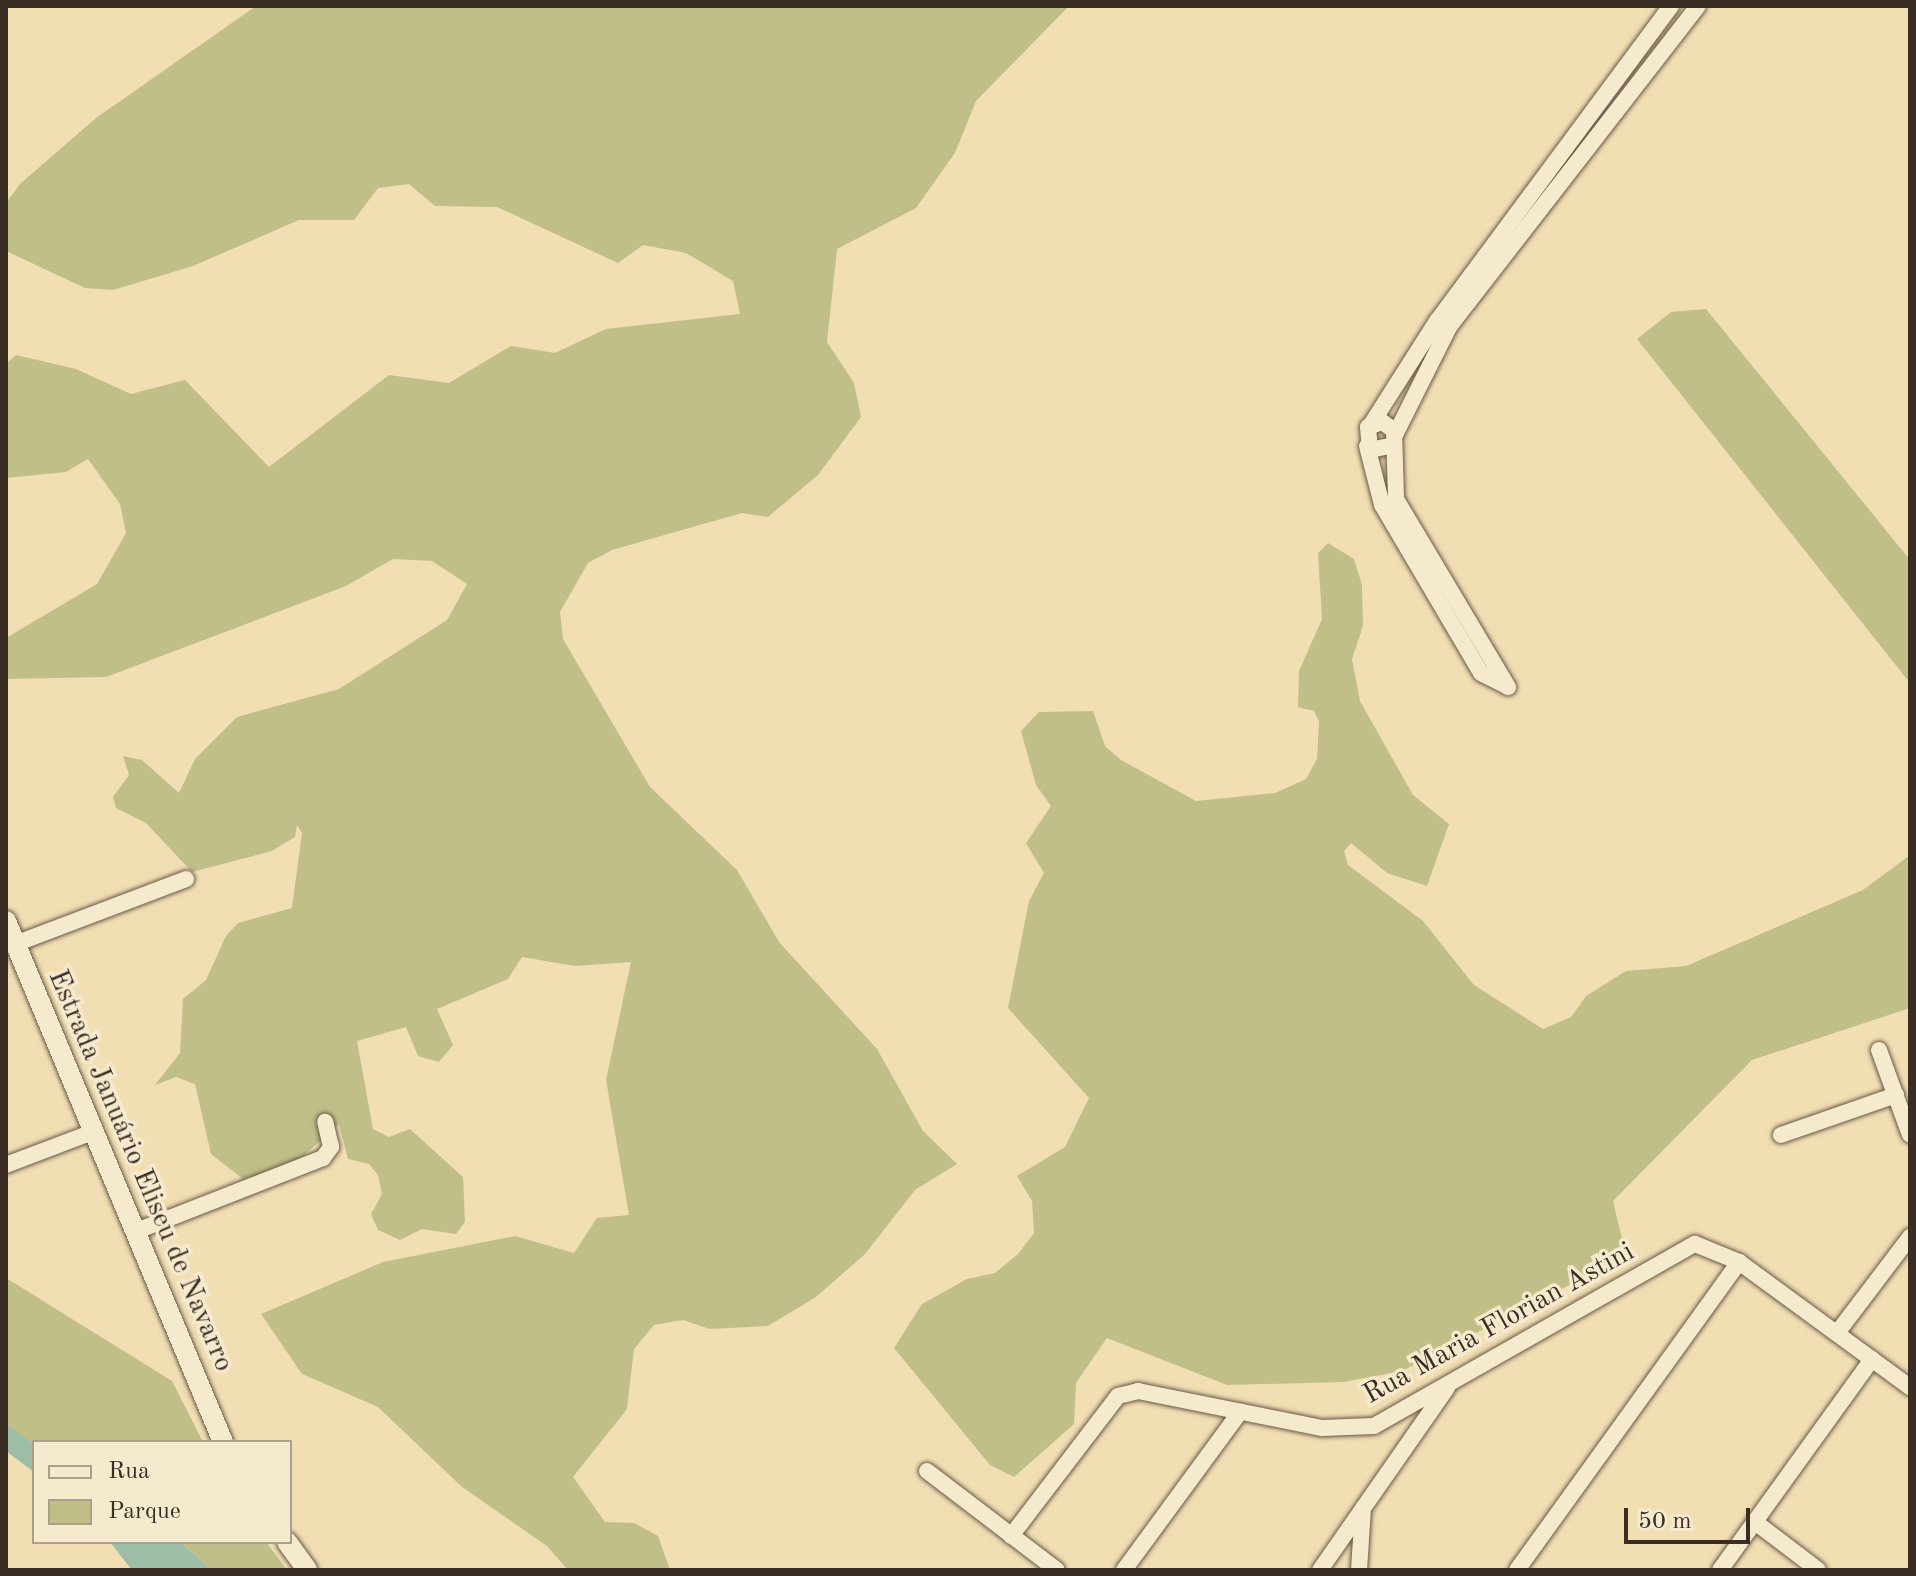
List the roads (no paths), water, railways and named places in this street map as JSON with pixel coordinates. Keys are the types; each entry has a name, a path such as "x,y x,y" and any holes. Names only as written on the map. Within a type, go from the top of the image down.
{"street":[{"path":"1370,426 1386,423 1394,440 1396,499 1508,687 1481,673 1382,505 1367,446 1370,426 1437,321 1671,6"},
{"path":"1367,446 1380,453 1394,440 1449,327 1698,6"},
{"path":"15,944 186,879"},
{"name":"Estrada Januário Eliseu de Navarro","path":"6,921 222,1440"},
{"path":"1879,1050 1910,1135"},
{"path":"1781,1135 1896,1095"},
{"path":"134,1232 323,1158 331,1147 325,1122"},
{"path":"6,1165 93,1132"},
{"path":"1837,1333 1910,1237"},
{"name":"Rua Maria Florian Astini","path":"1011,1536 1118,1396 1138,1391 1349,1431 1374,1426 1695,1244 1739,1262"},
{"path":"1517,1570 1739,1262 1910,1387"},
{"path":"1720,1570 1872,1359"},
{"path":"1320,1570 1451,1382"},
{"path":"1124,1570 1240,1412"},
{"path":"927,1471 1057,1570"},
{"path":"1359,1570 1363,1507"},
{"path":"1755,1522 1818,1570"},
{"path":"288,1544 307,1570"}]}
